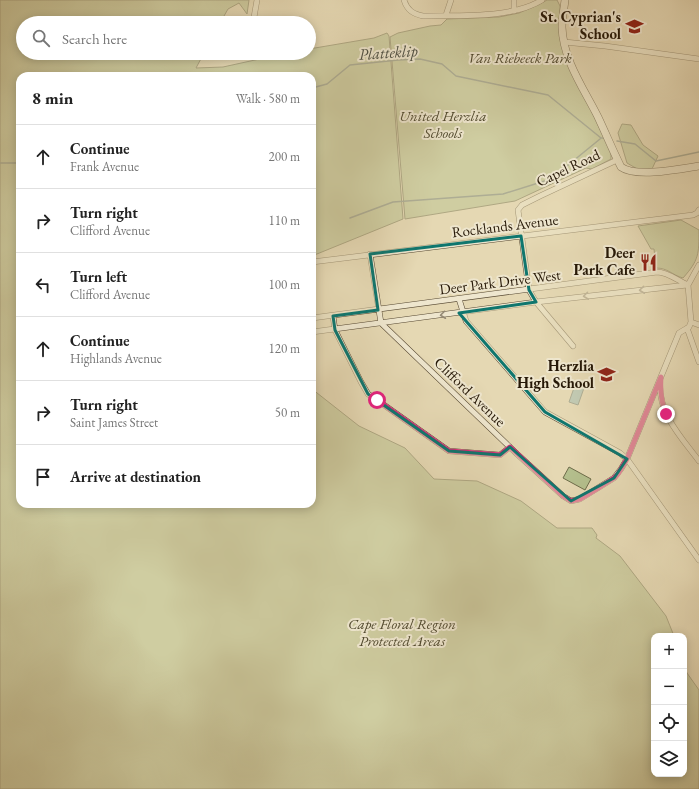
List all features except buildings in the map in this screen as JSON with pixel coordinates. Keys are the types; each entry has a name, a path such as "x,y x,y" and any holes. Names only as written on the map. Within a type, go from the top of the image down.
{"street":[{"path":"254,16 257,0"},
{"path":"404,0 409,10 417,15 497,14 529,7 542,0"},
{"path":"446,15 451,0"},
{"path":"514,0 514,11"},
{"path":"565,0 562,26 564,42 571,64 599,119 617,160"},
{"path":"564,42 699,59"},
{"name":"Capel Road","path":"521,236 518,210 522,205 617,160 621,167 630,171 657,172 699,166"},
{"name":"Rocklands Avenue","path":"316,261 693,215 699,210"},
{"path":"521,236 529,290 536,302 573,346"},
{"path":"370,254 381,323"},
{"path":"627,459 679,333 687,328 691,322 688,285 699,265"},
{"name":"Deer Park Drive West","path":"316,318 657,272 666,273"},
{"path":"666,273 676,280 688,285"},
{"path":"666,273 669,280 667,287"},
{"path":"316,332 536,302 688,285"},
{"path":"459,299 466,321 545,412 620,453 627,459 699,560"},
{"path":"333,316 335,330 368,394 445,448 455,452 497,455 504,453 510,447"},
{"path":"691,322 699,325"},
{"name":"Clifford Avenue","path":"381,323 510,447 563,496 571,501 580,499 614,478 627,459"},
{"path":"687,328 699,362"},
{"path":"661,377 662,404 666,414 699,461"}],"highlighted area":[{"path":"521,236 529,290 536,302 459,313 545,412 627,459 614,478 571,501 510,447 500,455 449,451 368,394 335,330 333,316 378,310 370,254"}],"green space":[{"name":"Cape Floral Region Protected Areas","path":"0,0 249,0 247,14 239,3 228,9 224,16 16,16 16,60 200,60 196,68 223,67 255,60 316,60 316,48 374,38 387,33 389,36 403,219 316,254 316,72 16,72 16,508 316,508 316,392 359,426 405,448 434,479 477,481 521,501 557,528 592,528 597,535 596,538 620,556 666,616 673,633 651,633 651,777 687,777 687,673 699,690 699,789 0,789"},
{"name":"Van Riebeeck Park","path":"547,0 557,0 560,6 561,38 586,100 611,152 611,159 592,169 586,168 515,201 405,219 390,37 398,33 441,25 447,19 499,17 519,13"},
{"path":"622,124 631,125 643,145 658,156 652,169 639,170 627,163 618,133"},
{"path":"681,220 699,230 697,256 683,278 667,270 656,268 654,249 651,249 638,226"},
{"path":"569,467 591,479 585,490 563,478"}],"water":[{"path":"575,385 584,388 578,405 569,402"}],"waterway":[{"name":"Platteklip","path":"316,87 327,84 350,65 420,59 442,64 456,76 548,95 601,138 604,138"},
{"path":"350,218 393,202 503,194 551,179 600,139"},
{"name":"Platteklip","path":"617,141 635,144 656,161 699,152"},
{"path":"0,163 16,163"}],"place":[{"name":"St. Cyprian's School","path":"634,26"},
{"name":"Deer Park Cafe","path":"648,262"},
{"name":"Herzlia High School","path":"607,375"}],"route":[{"path":"377,400 449,451 500,455 510,447 563,496 571,501 580,499 618,474 627,459 661,377 660,386 662,404 666,414"}],"park label":[{"name":"United Herzlia Schools","path":"443,124"}]}
